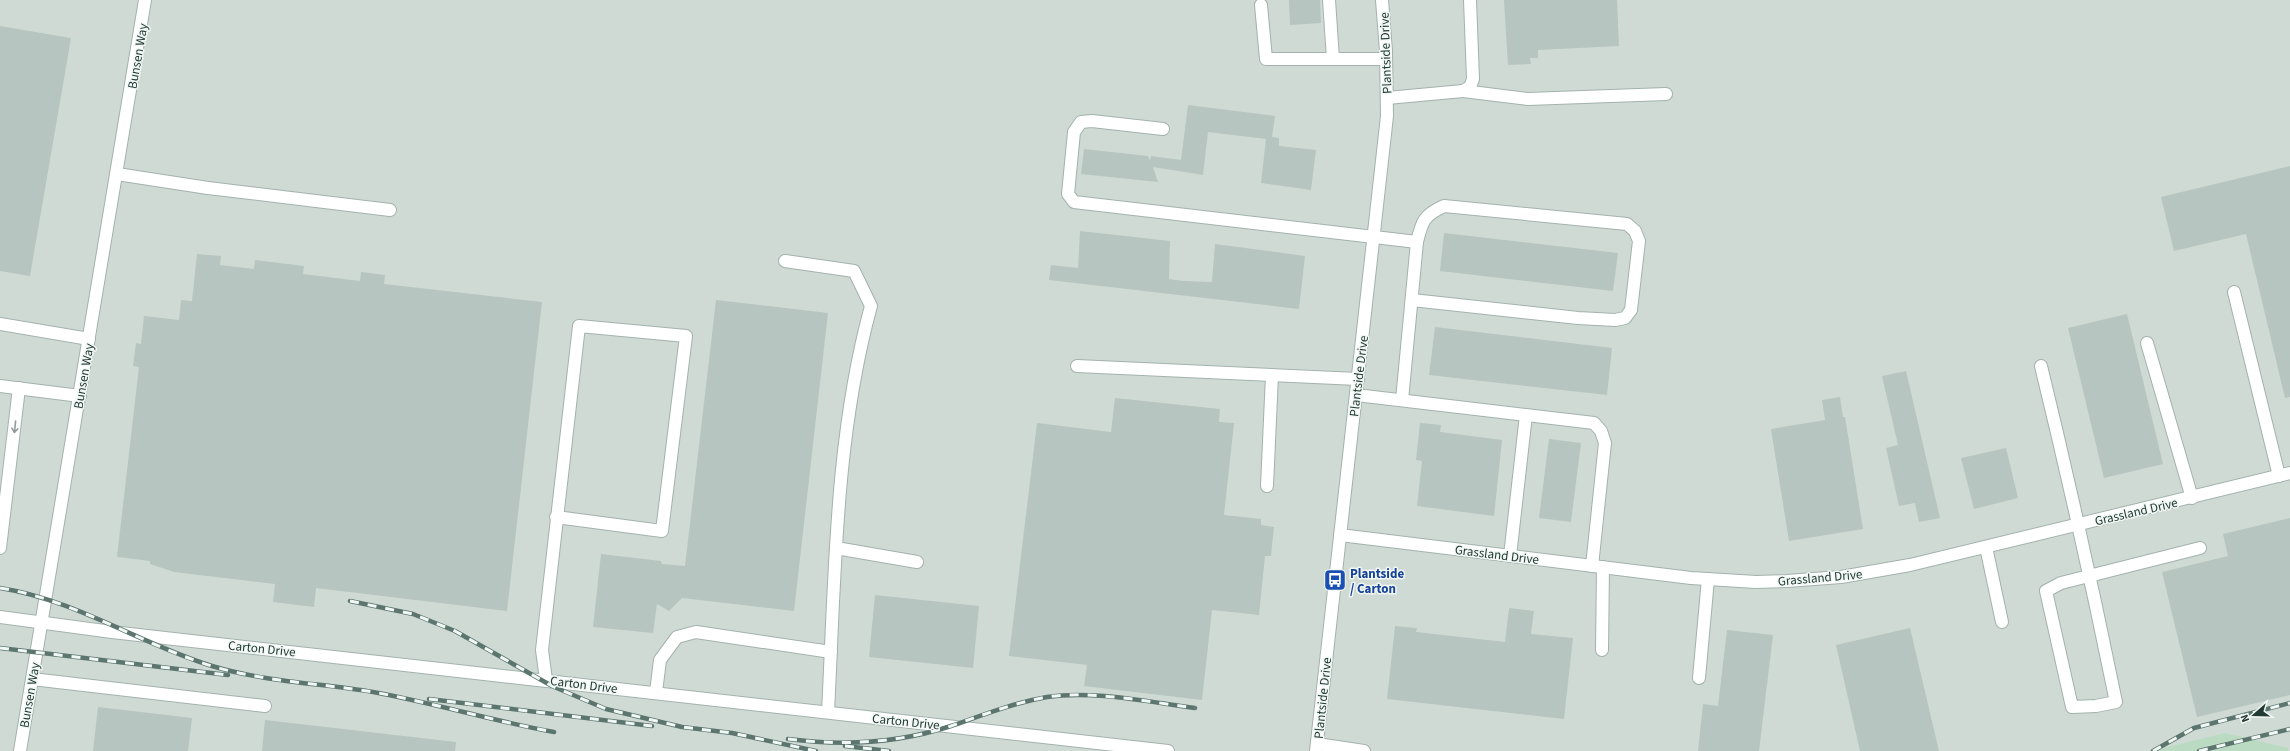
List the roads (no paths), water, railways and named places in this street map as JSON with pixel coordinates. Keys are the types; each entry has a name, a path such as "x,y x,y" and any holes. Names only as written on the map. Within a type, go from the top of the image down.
{"street":[{"name":"Bunsen Way","path":"20,751 43,622 145,0"},
{"path":"1329,0 1333,59"},
{"name":"Plantside Drive","path":"1316,748 1387,116 1386,59 1382,0"},
{"path":"1463,91 1470,87 1473,79 1470,0"},
{"path":"1261,5 1266,59 1386,59"},
{"path":"1387,98 1463,91 1528,99 1666,94"},
{"path":"1163,130 1081,122 1074,132 1068,194 1074,202 1416,242"},
{"path":"117,174 208,188 390,210"},
{"path":"1402,400 1416,242 1421,224 1430,213 1444,206 1627,224 1635,231 1638,241 1632,310 1625,318 1615,320 1578,318 1412,300"},
{"path":"785,261 854,271 871,306 858,355 837,515 828,712"},
{"path":"2234,292 2284,475"},
{"path":"0,324 89,339"},
{"path":"546,680 542,650 556,517 579,326 686,336 662,531 556,517"},
{"path":"2147,343 2192,498"},
{"path":"1077,366 1358,379"},
{"path":"2041,366 2079,524 2090,576 2116,702 2096,706 2072,707 2046,591 2061,583 2090,576 2200,548"},
{"path":"1267,486 1272,375"},
{"path":"0,386 80,396"},
{"path":"0,548 19,388"},
{"path":"1356,395 1594,423 1601,432 1605,443 1597,566 1602,650"},
{"path":"1510,556 1526,415"},
{"name":"Grassland Drive","path":"1340,535 1708,579 1756,582 1841,577 1910,565 2284,475"},
{"path":"1986,547 2002,622"},
{"path":"836,548 917,562"},
{"path":"1699,678 1708,579"},
{"name":"Carton Drive","path":"0,617 112,632 656,692 1168,751"},
{"path":"656,692 660,660 677,637 696,632 831,652"},
{"path":"32,679 265,706"},
{"path":"1316,748 1364,751"}],"railway":[{"path":"0,588 55,602 185,657 212,666 252,676 373,692 554,732"},
{"path":"350,601 413,614 455,631 552,686 606,709 682,727 732,733 816,751"},
{"path":"0,648 228,675"},
{"path":"788,739 829,742 870,742 911,736 931,732 1022,703 1047,697 1065,695 1102,696 1195,708"},
{"path":"429,699 652,726"},
{"path":"2153,751 2194,728 2290,703"},
{"path":"2199,751 2290,729"},
{"path":"845,746 889,751"}],"place":[{"name":"Plantside / Carton","path":"1335,580"}]}
